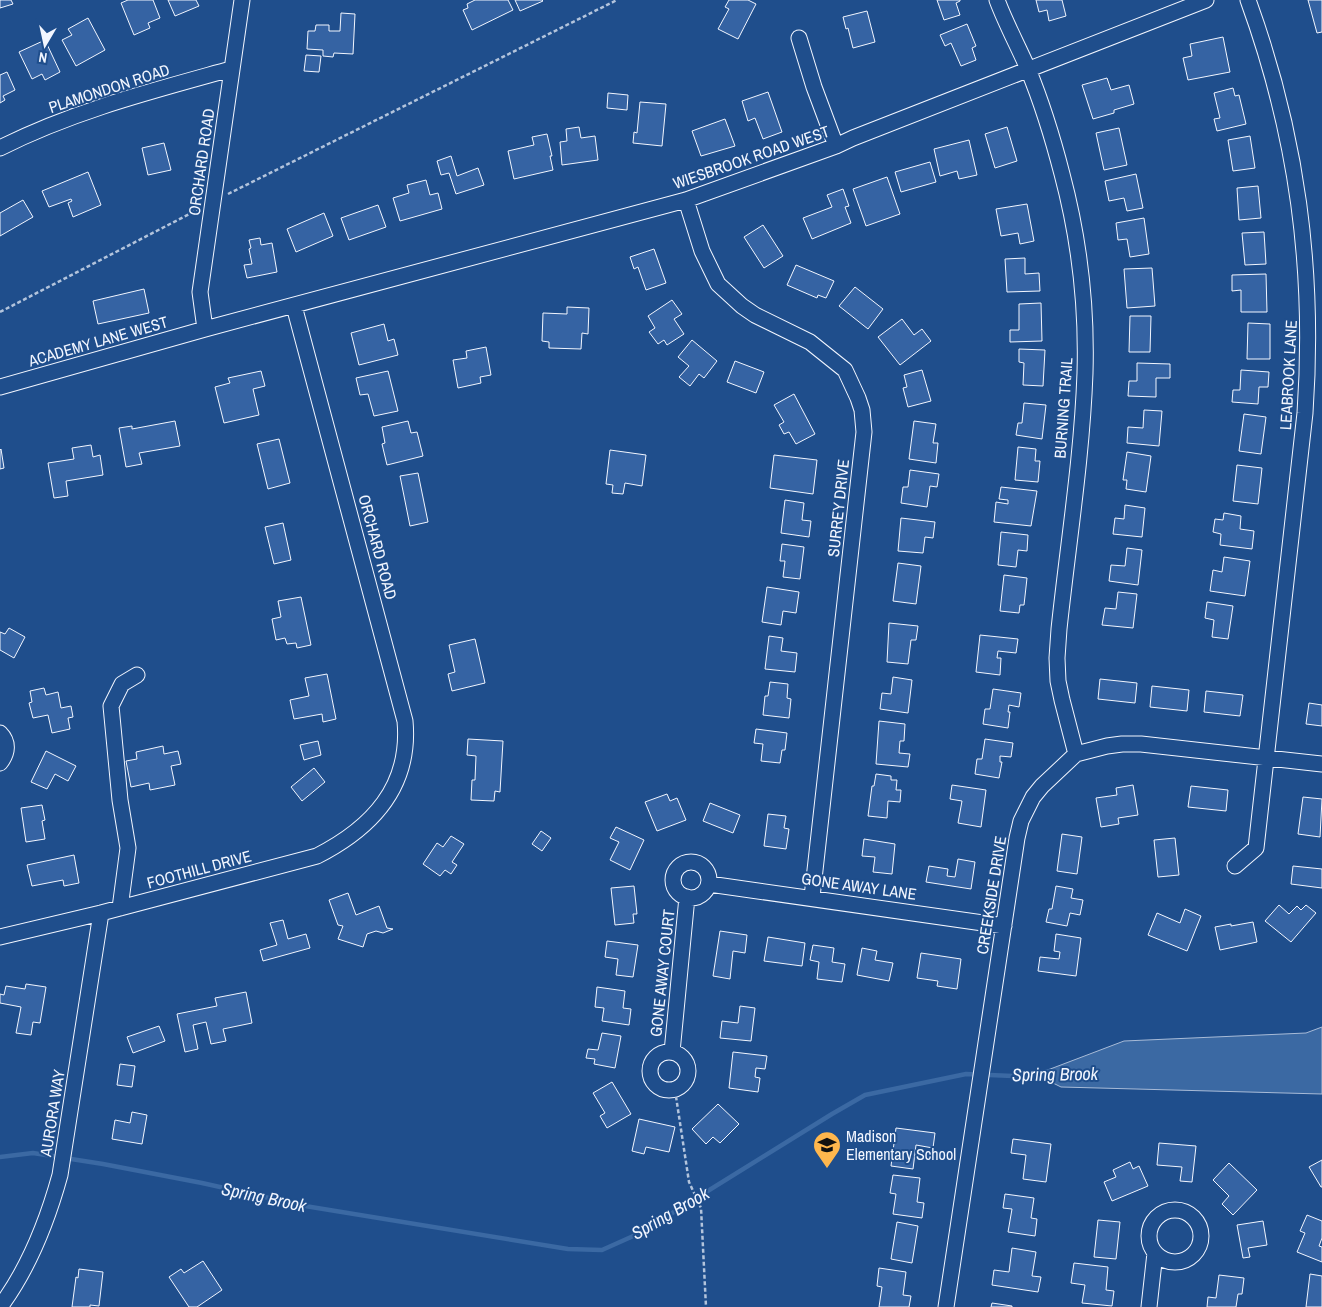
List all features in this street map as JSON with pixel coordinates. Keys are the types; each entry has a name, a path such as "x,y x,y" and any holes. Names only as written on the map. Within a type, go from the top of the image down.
{"street":[{"name":"ORCHARD ROAD","path":"205,329 200,292 242,0"},
{"name":"BURNING TRAIL","path":"998,0 1009,31 1028,68 1062,174 1075,235 1083,296 1085,371 1082,418 1057,658 1062,700 1076,754"},
{"name":"WIESBROOK ROAD WEST","path":"205,329 686,200 836,146 1028,68 1206,0"},
{"name":"LEABROOK LANE","path":"1235,866 1256,848 1305,413 1308,349 1308,301 1303,225 1290,143 1277,89 1248,0"},
{"path":"799,38 814,87 836,146"},
{"name":"PLAMONDON ROAD","path":"0,148 85,111 231,69"},
{"name":"SURREY DRIVE","path":"686,200 702,251 718,284 754,315 810,342 839,364 845,370 862,410 864,432 812,897"},
{"name":"ORCHARD ROAD","path":"294,306 406,721 407,736 404,760 400,774 388,798"},
{"name":"ACADEMY LANE WEST","path":"0,387 205,329"},
{"path":"120,908 128,848 120,800 111,706 122,684 138,675"},
{"path":"0,733 6,740 7,749 0,764"},
{"name":"CREEKSIDE DRIVE","path":"946,1307 1017,838 1025,813 1033,798 1042,786 1076,754 1108,746 1132,744 1322,764"},
{"name":"FOOTHILL DRIVE","path":"0,936 101,913 317,856 355,833 388,798"},
{"name":"GONE AWAY COURT","path":"688,862 695,862 702,865 706,870 709,884 701,895 687,897 676,889 674,876 682,865 688,862"},
{"name":"GONE AWAY LANE","path":"709,884 812,897 1004,926"},
{"name":"GONE AWAY COURT","path":"672,1052 687,897"},
{"name":"AURORA WAY","path":"0,1307 23,1273 43,1227 60,1176 101,913"},
{"name":"GONE AWAY COURT","path":"664,1052 679,1054 685,1059 688,1066 689,1074 686,1081 675,1090 667,1091 660,1088 650,1076 652,1062 664,1052"},
{"path":"1149,1307 1156,1253"}],"path":[{"path":"0,312 213,202 618,0"},
{"path":"675,1090 689,1182 702,1208 706,1307"}],"water":[{"path":"1322,1027 1322,1094 1061,1087 1051,1082 1045,1071 1124,1041 1306,1033"}],"building":[{"path":"0,0 11,0 13,4 0,8"},
{"path":"128,0 153,0 160,18 148,23 150,28 134,35 121,3"},
{"path":"168,0 196,0 199,6 175,16"},
{"path":"475,0 508,0 513,10 472,30 463,10 468,8 467,4"},
{"path":"515,0 542,0 543,1 520,11"},
{"path":"729,0 748,0 756,4 738,39 718,29 729,9 725,7"},
{"path":"937,0 960,0 956,3 960,15 944,20"},
{"path":"1036,0 1062,0 1066,16 1049,21 1047,10 1039,12"},
{"path":"1308,0 1322,0 1322,32 1317,33"},
{"path":"867,11 875,42 853,48 843,17"},
{"path":"341,13 355,14 353,54 334,53 333,57 323,56 323,50 307,49 308,31 315,31 316,25 329,25 329,31 340,31"},
{"path":"88,18 105,50 76,66 62,40 72,35 68,29"},
{"path":"967,24 976,46 972,48 976,60 961,66 951,43 945,46 940,35"},
{"path":"1223,37 1230,72 1188,80 1183,58 1192,56 1190,44"},
{"path":"45,40 60,72 45,80 42,74 32,79 19,52"},
{"path":"306,55 321,56 319,72 304,71"},
{"path":"7,72 15,90 3,96 5,100 0,103 0,75"},
{"path":"1107,78 1111,90 1129,85 1134,104 1114,110 1114,113 1093,119 1082,85"},
{"path":"1233,88 1235,96 1239,95 1246,124 1217,131 1214,119 1220,118 1214,93"},
{"path":"768,92 782,132 763,139 755,118 748,121 742,101"},
{"path":"608,93 628,95 627,110 607,108"},
{"path":"640,102 666,104 662,146 633,143 634,132 637,133"},
{"path":"725,119 735,146 701,156 692,131"},
{"path":"579,127 581,138 595,136 598,160 562,165 560,142 567,141 566,129"},
{"path":"1007,127 1017,161 995,168 985,134"},
{"path":"1119,128 1127,165 1104,170 1096,133"},
{"path":"547,134 553,170 514,179 508,151 534,145 532,137"},
{"path":"1250,136 1255,168 1233,171 1228,140"},
{"path":"969,140 977,175 959,179 957,171 940,176 934,149"},
{"path":"164,143 171,170 148,175 142,148"},
{"path":"451,156 457,176 478,168 484,185 456,194 449,173 441,175 437,161"},
{"path":"930,162 936,182 901,192 895,172"},
{"path":"88,172 101,205 73,217 68,203 72,201 71,199 49,207 42,191"},
{"path":"1136,174 1143,208 1127,211 1124,198 1109,201 1105,181"},
{"path":"887,177 900,214 866,226 853,189"},
{"path":"426,180 430,195 438,193 442,209 400,221 393,198 409,193 407,185"},
{"path":"1258,186 1261,218 1239,220 1237,188"},
{"path":"843,189 849,206 845,207 851,223 812,239 803,218 832,207 827,195"},
{"path":"23,200 33,217 0,236 0,213"},
{"path":"1027,204 1034,241 1020,244 1018,233 1001,236 996,209"},
{"path":"378,205 386,227 349,240 341,218"},
{"path":"324,213 333,236 296,252 287,229"},
{"path":"1144,218 1149,254 1130,257 1127,239 1118,240 1116,223"},
{"path":"763,225 783,256 764,268 744,237"},
{"path":"1264,232 1266,264 1245,265 1242,233"},
{"path":"260,238 261,245 272,243 277,272 247,278 244,265 252,264 249,240"},
{"path":"654,249 666,283 646,290 638,267 634,269 630,257"},
{"path":"1025,258 1025,274 1039,273 1040,291 1007,292 1005,259"},
{"path":"796,265 834,281 826,298 818,295 817,298 787,285"},
{"path":"1152,268 1155,306 1127,308 1124,269"},
{"path":"1266,274 1267,312 1241,312 1241,290 1232,291 1232,275"},
{"path":"855,287 883,309 868,329 839,306"},
{"path":"144,289 149,313 98,324 93,301"},
{"path":"672,300 682,314 674,319 684,334 667,345 664,340 658,344 649,332 655,328 648,316"},
{"path":"1041,303 1042,341 1010,342 1010,330 1019,330 1019,304"},
{"path":"567,307 589,308 588,334 582,333 581,349 549,348 549,342 542,341 543,313 567,314"},
{"path":"1130,316 1151,316 1150,352 1129,352"},
{"path":"902,319 914,335 922,329 931,341 900,365 878,337"},
{"path":"1248,323 1270,324 1270,359 1247,359"},
{"path":"384,324 388,341 394,339 398,355 359,365 351,333"},
{"path":"692,340 717,361 704,378 699,374 690,386 679,377 689,366 678,357"},
{"path":"486,347 491,375 480,377 481,383 458,388 453,360 467,358 466,351"},
{"path":"1019,349 1045,350 1043,386 1023,385 1024,363 1019,362"},
{"path":"735,361 764,372 756,393 727,382"},
{"path":"1137,363 1170,364 1170,378 1156,378 1156,397 1128,396 1129,381 1137,381"},
{"path":"922,370 931,401 908,407 903,388 907,387 904,375"},
{"path":"1241,370 1269,372 1268,387 1259,387 1258,404 1232,402 1233,390 1240,390"},
{"path":"261,371 265,386 253,389 259,415 224,423 215,387 230,383 228,378"},
{"path":"388,371 398,411 374,416 368,394 360,395 356,378"},
{"path":"794,394 815,434 796,444 789,432 784,434 779,425 784,422 774,405"},
{"path":"1024,403 1046,405 1042,439 1016,435 1018,423 1022,423"},
{"path":"1144,410 1162,411 1159,446 1127,443 1128,427 1143,428"},
{"path":"1244,414 1266,417 1261,454 1239,451"},
{"path":"175,421 180,446 139,453 142,464 126,467 119,428 132,426 132,429"},
{"path":"408,421 411,433 417,432 423,456 387,465 382,444 385,443 382,427"},
{"path":"914,421 936,424 933,443 938,443 936,463 909,459"},
{"path":"279,439 290,483 268,489 257,444"},
{"path":"91,445 93,457 100,455 103,475 66,481 68,496 54,498 48,463 74,459 72,448"},
{"path":"1018,447 1036,449 1035,461 1040,461 1038,482 1015,480"},
{"path":"0,450 4,468 0,469"},
{"path":"610,450 646,455 642,486 625,483 623,494 612,493 613,485 606,484"},
{"path":"1127,452 1151,456 1146,492 1126,489 1127,480 1123,480"},
{"path":"774,455 817,460 813,494 770,488"},
{"path":"1237,465 1262,468 1258,504 1233,501"},
{"path":"910,470 939,474 937,487 930,486 927,507 901,503 903,487 908,487"},
{"path":"418,473 428,522 410,526 400,476"},
{"path":"1001,487 1037,491 1031,526 994,522 996,502 1008,504 1008,500 999,499"},
{"path":"785,500 804,503 802,520 811,521 809,537 781,533"},
{"path":"1125,505 1145,508 1142,537 1113,534 1115,518 1124,519"},
{"path":"1224,513 1241,516 1240,529 1254,531 1252,549 1220,545 1221,534 1213,532 1215,519 1223,520"},
{"path":"901,518 935,522 933,538 925,537 923,553 898,551"},
{"path":"283,523 291,560 274,564 265,527"},
{"path":"1001,532 1028,535 1027,551 1018,550 1016,567 998,565"},
{"path":"782,544 804,547 800,579 783,577 785,561 780,561"},
{"path":"1127,548 1142,550 1138,585 1109,581 1111,565 1125,566"},
{"path":"1224,557 1250,561 1245,596 1210,591 1213,570 1222,572"},
{"path":"898,563 921,566 916,604 893,601"},
{"path":"1004,575 1027,578 1024,605 1020,605 1019,613 1000,611"},
{"path":"767,587 799,592 796,613 783,611 781,625 762,622"},
{"path":"1118,592 1137,594 1133,628 1102,625 1105,608 1116,609"},
{"path":"301,597 311,645 297,648 296,643 287,644 285,638 276,640 272,619 281,617 278,601"},
{"path":"1207,602 1233,606 1228,639 1212,637 1214,620 1205,618"},
{"path":"889,623 918,626 916,640 911,640 908,664 887,662"},
{"path":"9,628 25,637 14,658 0,650 0,632 5,634"},
{"path":"980,635 1018,639 1016,653 998,651 997,658 1001,658 1000,675 976,672"},
{"path":"769,636 783,638 781,651 797,653 795,672 765,669"},
{"path":"475,639 485,683 452,691 448,674 455,672 449,645"},
{"path":"327,674 336,719 323,722 322,714 294,719 290,700 309,696 305,678"},
{"path":"893,677 912,680 908,713 880,709 882,693 891,694"},
{"path":"1100,679 1137,683 1135,703 1098,699"},
{"path":"770,682 788,684 787,698 791,699 789,718 763,715 765,696 768,696"},
{"path":"1152,686 1189,690 1187,711 1150,707"},
{"path":"44,688 46,695 58,692 61,708 71,706 73,717 68,718 70,729 52,733 48,715 33,718 29,703 32,702 30,691"},
{"path":"993,689 1021,693 1019,707 1009,705 1008,728 983,724 985,709 990,709"},
{"path":"1206,691 1243,695 1240,716 1204,712"},
{"path":"1309,703 1322,705 1322,726 1306,724"},
{"path":"879,721 905,724 904,741 900,741 899,753 910,754 908,767 876,764"},
{"path":"756,729 787,733 785,750 782,750 780,763 761,761 763,744 754,743"},
{"path":"468,739 503,741 500,792 495,791 494,801 471,800 472,780 475,780 476,756 467,755"},
{"path":"985,739 1013,743 1011,757 1000,756 1000,762 1002,762 999,778 975,774 977,759 982,759"},
{"path":"318,741 321,755 304,760 300,745"},
{"path":"163,746 164,754 178,751 181,764 171,766 175,785 150,790 149,783 131,787 126,761 137,759 136,752"},
{"path":"46,751 76,766 68,781 55,774 47,789 31,782"},
{"path":"314,768 325,782 302,801 291,787"},
{"path":"876,774 891,776 891,780 897,780 896,790 901,790 900,802 888,801 887,818 868,816 872,786 874,786"},
{"path":"952,785 986,790 981,827 958,823 962,801 950,799"},
{"path":"1133,785 1138,815 1118,818 1119,824 1101,827 1096,798 1117,795 1116,788"},
{"path":"1191,786 1228,790 1226,811 1188,807"},
{"path":"667,794 670,801 677,798 686,820 657,831 645,802"},
{"path":"1303,797 1322,799 1320,837 1298,834"},
{"path":"710,803 740,815 733,833 703,821"},
{"path":"42,805 45,820 42,821 45,839 26,842 21,808"},
{"path":"768,814 786,816 784,828 789,829 786,849 764,846"},
{"path":"616,827 644,840 630,870 610,860 619,842 610,838"},
{"path":"541,831 551,838 542,851 532,844"},
{"path":"1062,834 1082,837 1077,874 1057,871"},
{"path":"451,836 464,844 452,862 457,865 451,874 445,870 440,876 423,864 437,843 443,847"},
{"path":"1175,838 1179,875 1158,877 1154,840"},
{"path":"864,839 895,844 892,874 873,872 875,857 862,856"},
{"path":"74,855 79,883 64,886 63,880 32,886 27,865"},
{"path":"958,859 975,862 971,889 926,882 929,866 948,869 947,876 955,877"},
{"path":"1293,866 1322,869 1322,888 1291,884"},
{"path":"634,886 637,914 633,914 634,923 615,925 611,888"},
{"path":"1056,886 1073,889 1071,898 1083,900 1080,915 1070,913 1067,926 1046,922 1049,909 1052,909"},
{"path":"348,893 356,915 379,906 387,928 393,929 383,933 376,931 367,934 363,947 338,939 343,926 338,925 329,900"},
{"path":"1279,905 1289,914 1297,906 1301,910 1306,905 1316,913 1291,942 1265,921"},
{"path":"1185,909 1201,916 1187,951 1148,935 1157,913 1180,923"},
{"path":"283,920 288,939 306,934 310,948 263,961 260,950 277,945 270,923"},
{"path":"1253,922 1257,942 1220,950 1215,927"},
{"path":"720,931 747,935 745,953 733,951 730,979 713,976"},
{"path":"1056,934 1081,938 1076,976 1038,971 1040,957 1059,959 1060,952 1054,951"},
{"path":"768,937 805,943 802,966 764,961"},
{"path":"607,941 638,945 633,977 616,975 618,959 605,957"},
{"path":"813,945 834,948 832,962 845,964 842,982 817,979 819,962 810,960"},
{"path":"862,948 877,951 875,960 893,963 889,981 857,975"},
{"path":"921,953 961,959 957,989 937,986 938,981 917,978"},
{"path":"26,984 46,987 40,1023 33,1022 31,1035 16,1033 21,1007 0,1003 0,994 4,995 6,986 25,989"},
{"path":"597,987 625,991 623,1008 631,1009 629,1025 602,1021 604,1008 595,1007"},
{"path":"246,992 252,1023 223,1029 226,1041 211,1044 206,1022 193,1025 198,1049 185,1052 177,1014 217,1006 215,998"},
{"path":"740,1006 755,1008 751,1041 720,1038 722,1021 738,1023"},
{"path":"159,1026 165,1041 133,1053 127,1037"},
{"path":"602,1033 621,1036 615,1068 594,1064 595,1059 586,1058 588,1049 598,1050"},
{"path":"733,1052 767,1056 765,1069 756,1068 755,1077 760,1078 758,1092 729,1088"},
{"path":"120,1064 135,1066 132,1087 117,1085"},
{"path":"612,1082 631,1114 607,1128 600,1116 605,1113 593,1093"},
{"path":"718,1104 739,1124 720,1143 713,1137 706,1144 692,1129"},
{"path":"132,1112 147,1115 142,1144 112,1139 115,1120 130,1123"},
{"path":"639,1119 675,1127 669,1152 646,1147 644,1154 632,1151"},
{"path":"896,1128 935,1133 933,1148 916,1145 913,1169 891,1166"},
{"path":"1013,1139 1051,1144 1046,1182 1023,1179 1026,1155 1011,1153"},
{"path":"1159,1143 1196,1146 1192,1182 1180,1181 1182,1167 1157,1165"},
{"path":"1322,1160 1322,1187 1321,1187 1309,1167"},
{"path":"1130,1162 1133,1169 1139,1166 1148,1186 1112,1201 1104,1182 1116,1177 1113,1170"},
{"path":"1229,1163 1257,1190 1233,1215 1222,1204 1229,1196 1213,1180"},
{"path":"893,1175 920,1178 917,1202 924,1203 922,1218 893,1214 896,1194 890,1193"},
{"path":"1005,1194 1034,1198 1031,1218 1037,1219 1035,1236 1008,1232 1012,1209 1003,1208"},
{"path":"1307,1215 1322,1221 1322,1238 1319,1246 1322,1247 1322,1262 1297,1252 1305,1233 1300,1231"},
{"path":"1098,1220 1120,1222 1116,1259 1094,1257"},
{"path":"1263,1221 1267,1245 1248,1248 1250,1257 1243,1258 1237,1225"},
{"path":"897,1222 918,1226 912,1263 891,1259"},
{"path":"1012,1248 1036,1252 1032,1276 1041,1277 1038,1292 992,1285 994,1270 1009,1272"},
{"path":"203,1261 222,1290 197,1307 189,1307 169,1277 181,1269 184,1273"},
{"path":"1074,1263 1108,1267 1106,1290 1114,1291 1112,1306 1082,1303 1085,1285 1071,1283"},
{"path":"879,1268 906,1272 903,1295 911,1296 909,1307 879,1307 882,1287 877,1286"},
{"path":"79,1269 103,1272 99,1306 72,1307 76,1277 78,1278"},
{"path":"1310,1274 1322,1276 1322,1307 1306,1307"},
{"path":"1219,1275 1244,1278 1242,1294 1238,1294 1236,1307 1207,1307 1208,1297 1216,1298"},
{"path":"992,1303 1012,1306 1012,1307 991,1307"}],"waterway":[{"name":"Spring Brook","path":"0,1157 33,1153 202,1183 305,1206 568,1249 602,1250 640,1233 865,1095 966,1074 1013,1076 1050,1071"}],"place":[{"name":"Madison Elementary School","path":"827,1169"}]}
